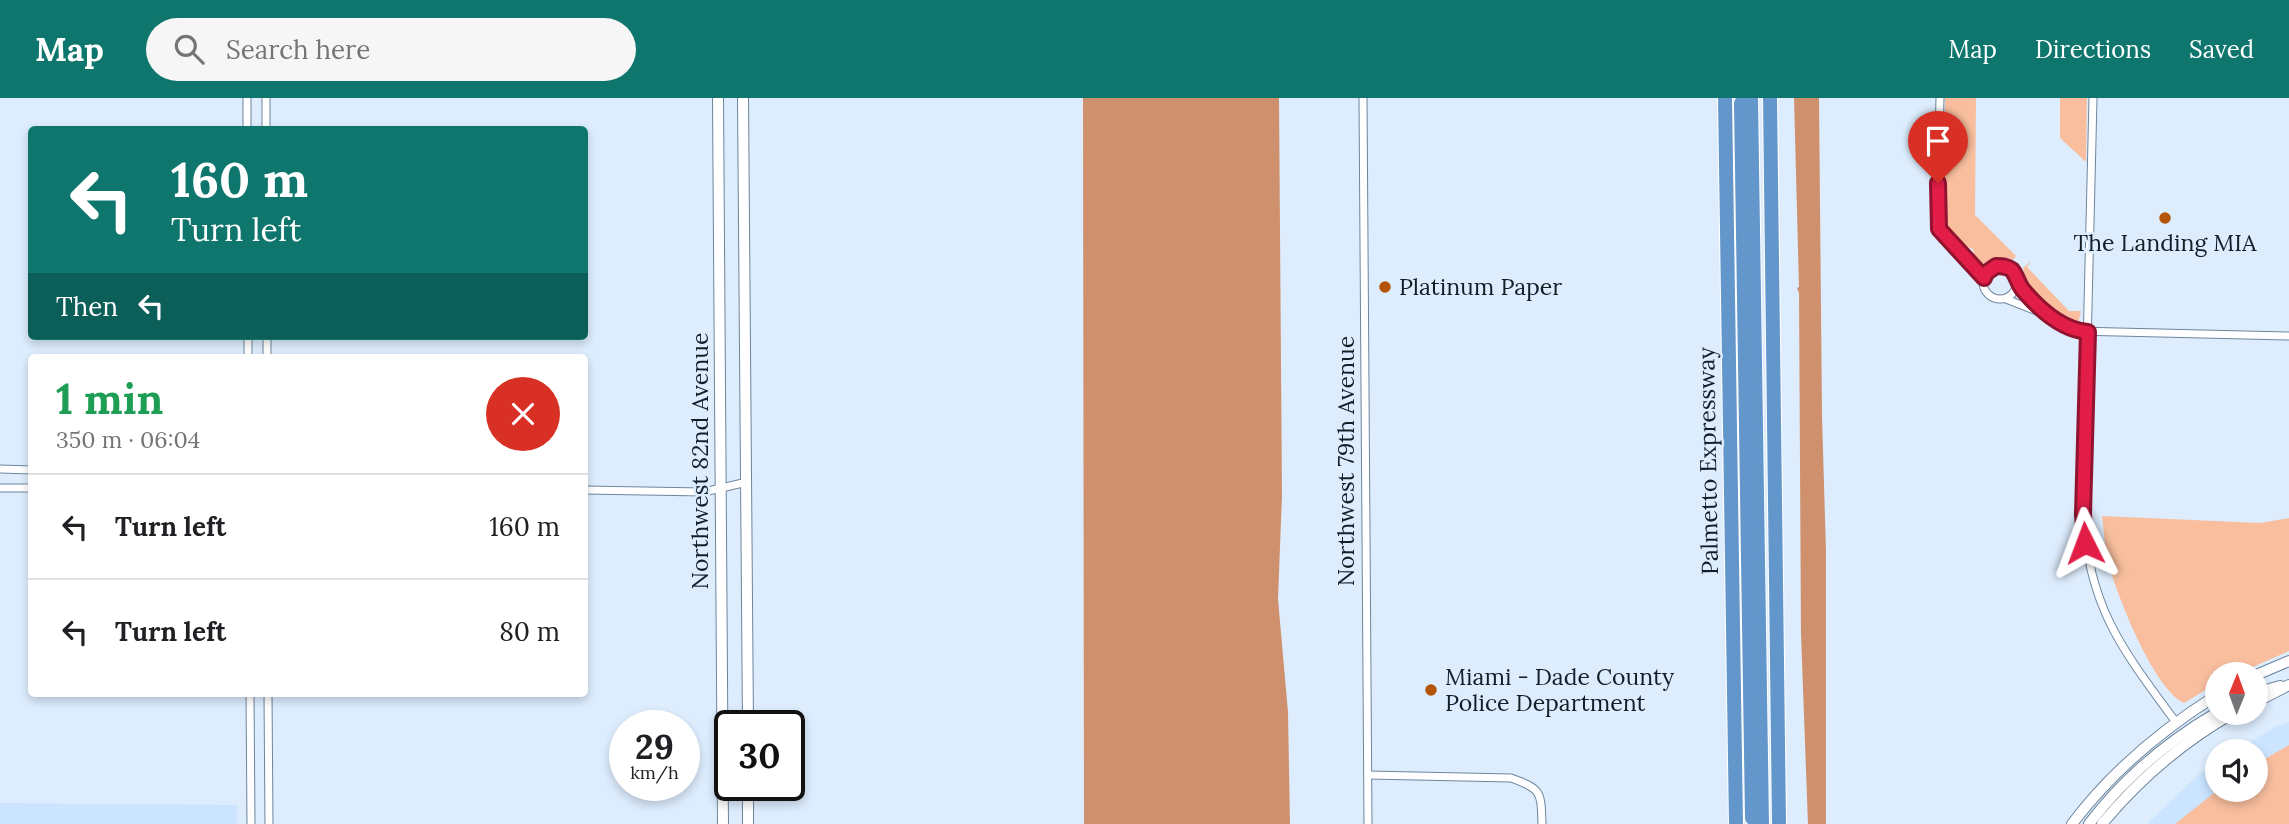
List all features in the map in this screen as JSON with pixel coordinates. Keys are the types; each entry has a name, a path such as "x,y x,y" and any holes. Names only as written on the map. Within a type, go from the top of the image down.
{"highway":[{"name":"Palmetto Expressway","path":"1723,98 1726,114 1736,824"},
{"path":"1741,98 1752,824"},
{"path":"1751,98 1762,824"},
{"path":"1770,98 1779,824"}],"street":[{"path":"247,98 247,126"},
{"path":"265,98 266,126"},
{"name":"Northwest 82nd Avenue","path":"718,98 723,824"},
{"name":"Northwest 82nd Avenue","path":"743,98 748,710"},
{"name":"Northwest 79th Avenue","path":"1363,98 1368,824"},
{"path":"1940,98 1937,225 1943,236 1984,278 1985,290 1989,295 2020,303 2067,328 2088,332 2289,336"},
{"path":"2093,98 2083,514 2091,577 2113,633 2184,733"},
{"path":"1984,278 1991,269 2002,266 2012,271 2022,289 2053,319"},
{"path":"2004,299 2015,290 2016,277"},
{"path":"0,470 28,470"},
{"path":"588,490 704,492 747,482"},
{"path":"0,488 28,488"},
{"path":"2268,670 2289,661"},
{"path":"2268,690 2289,684"},
{"path":"2268,695 2289,684"},
{"path":"250,697 251,824"},
{"path":"268,697 269,824"},
{"path":"2072,824 2127,763 2175,722 2205,703"},
{"path":"2089,824 2132,777 2184,733 2205,720"},
{"path":"2102,824 2166,759 2214,725"},
{"path":"1368,775 1511,778 1533,786 1541,799 1542,824"},
{"path":"748,801 748,824"}],"shaded area":[{"path":"1083,98 1279,98 1282,495 1278,599 1288,712 1290,824 1084,824"},
{"path":"1794,98 1819,98 1826,552 1826,824 1808,824 1801,634 1799,287"},
{"path":"1945,98 1976,98 1975,215 2016,256 2014,259 1994,258 1980,265 1975,259 1973,249 1968,247 1964,250 1943,225"},
{"path":"2060,98 2087,98 2086,162 2060,138"},
{"path":"2031,261 2027,267 2069,311 2081,311 2078,324 2068,322 2029,292 2023,268"},
{"path":"2102,516 2260,523 2289,518 2289,651 2264,662 2205,662 2205,690 2184,703 2161,680 2149,662 2120,599 2106,547"},
{"path":"2289,722 2289,824 2147,824 2205,771 2205,802 2268,802 2268,739 2256,739"},
{"path":"2289,745 2289,824 2175,824 2205,800 2268,802 2268,757"},
{"path":"0,803 237,805 237,824 0,824"}],"place":[{"name":"The Landing MIA","path":"2165,218"},
{"name":"Platinum Paper","path":"1385,287"},
{"name":"Miami - Dade County Police Department","path":"1431,690"}],"route":[{"path":"1938,183 1937,225 1943,236 1977,272 1984,278 1986,273 1996,266 2008,267 2015,274 2022,289 2060,325 2088,332 2083,514 2085,543"}]}
